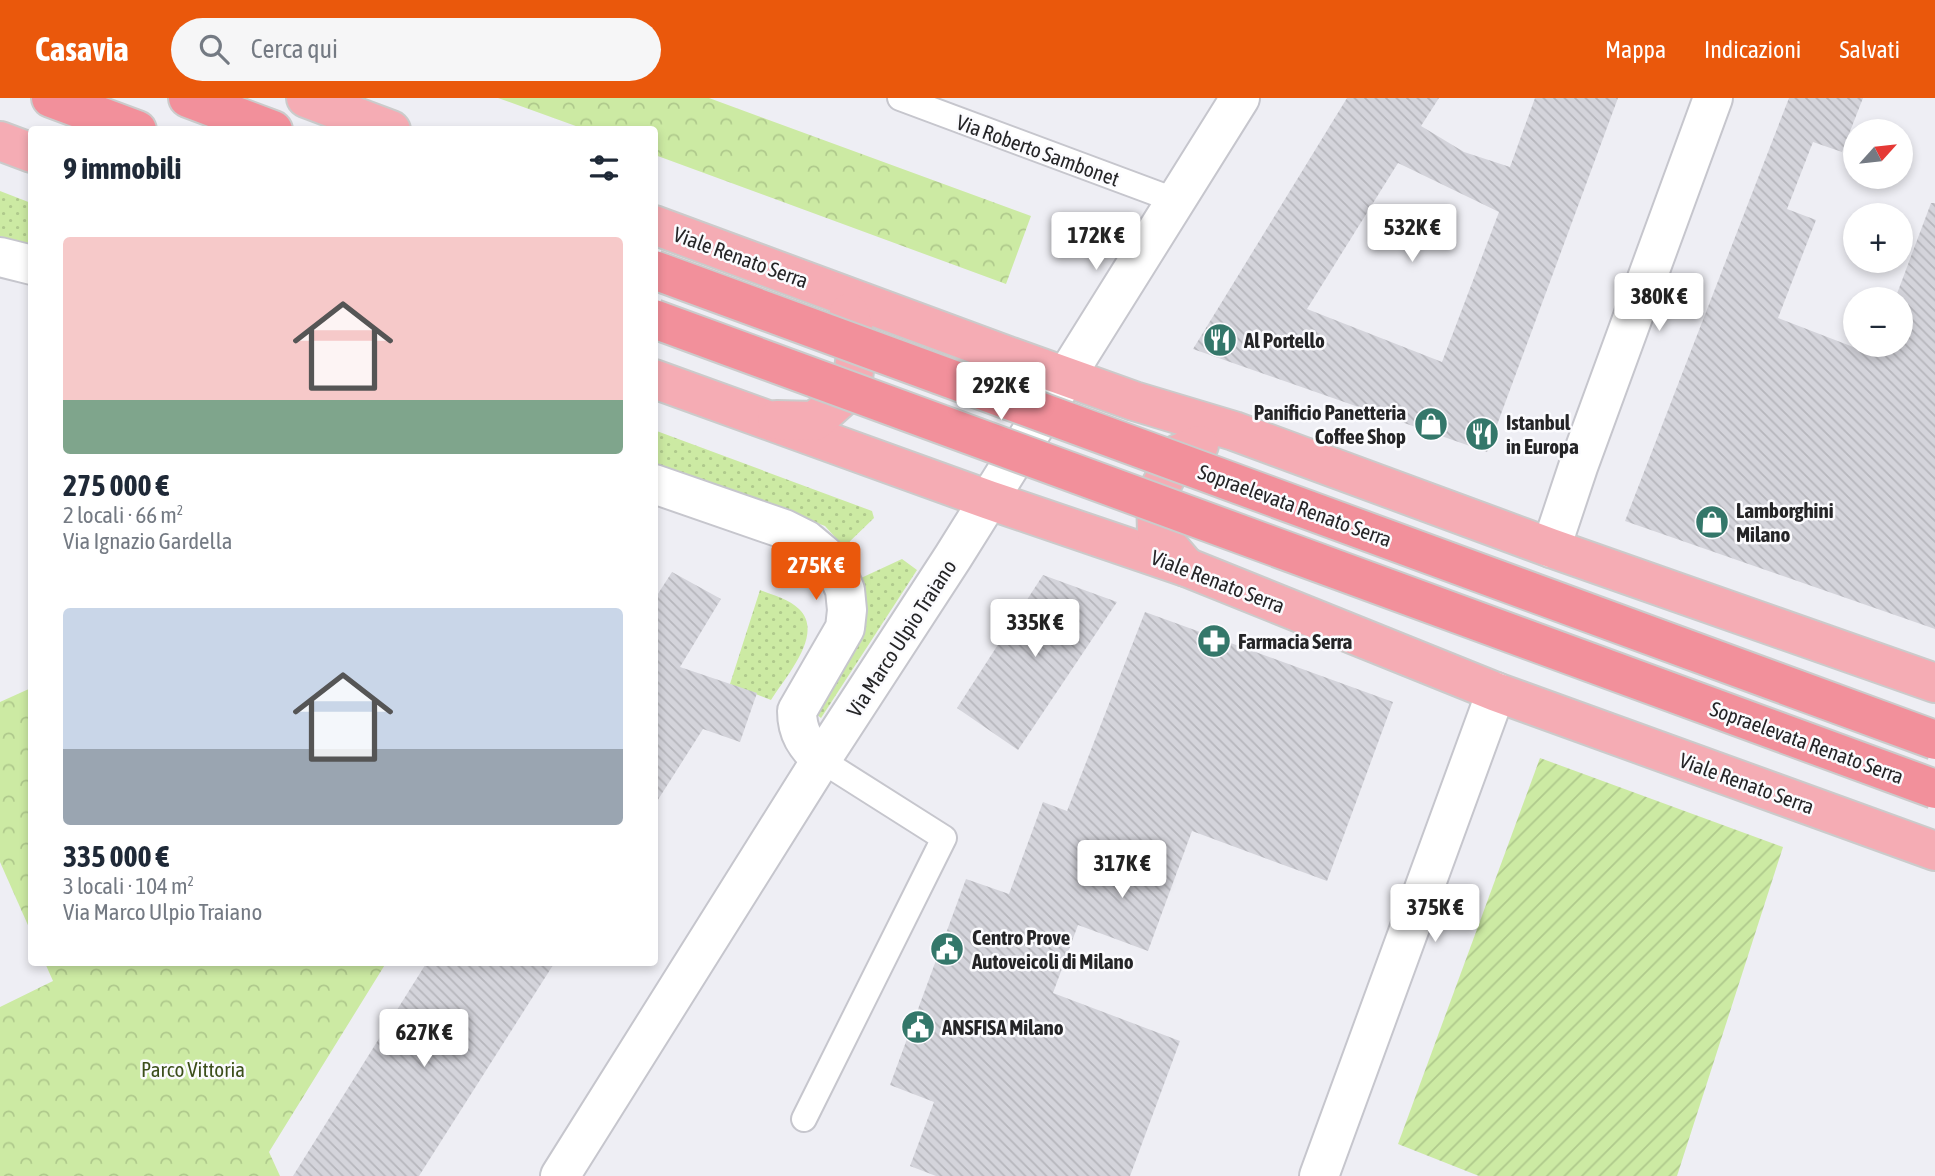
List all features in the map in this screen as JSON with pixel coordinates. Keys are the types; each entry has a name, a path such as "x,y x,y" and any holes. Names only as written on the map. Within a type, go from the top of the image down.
{"highway":[{"path":"51,98 126,126"},
{"path":"188,98 262,126"},
{"name":"Sopraelevata Renato Serra","path":"658,271 1935,740"},
{"name":"Sopraelevata Renato Serra","path":"658,320 1935,789"}],"main road":[{"path":"306,98 380,126"},
{"path":"0,141 28,152"},
{"name":"Viale Renato Serra","path":"658,226 1064,376 1134,401 1234,430 1551,548 1935,683"},
{"path":"770,420 815,421 852,388 857,344 844,294"},
{"name":"Viale Renato Serra","path":"658,380 989,500 1186,567 1496,692 1935,851"},
{"path":"1186,567 1157,533 1156,495 1178,454 1234,430"}],"street":[{"name":"Via Marco Ulpio Traiano","path":"560,1176 989,500 1240,98"},
{"path":"1551,548 1713,98"},
{"path":"0,257 28,264"},
{"path":"658,485 784,529 806,540 824,555 838,574 845,590 845,628 797,711 797,725 804,744 821,761"},
{"path":"1319,1176 1496,692"}],"lane":[{"name":"Via Roberto Sambonet","path":"900,98 1177,201"},
{"path":"804,1119 944,838 821,761"}],"green space":[{"path":"498,98 709,98 1031,216 1006,284 658,156 658,126 576,126"},
{"path":"0,191 28,202 28,243 0,236"},
{"path":"658,431 872,511 874,518 844,547 825,526 658,464"},
{"path":"902,559 917,570 821,718 812,711 861,632 867,607 861,578"},
{"path":"760,590 799,609 806,619 808,631 800,655 771,700 730,684"},
{"path":"28,689 28,925 0,862 0,702"},
{"path":"1540,758 1783,847 1677,1176 1479,1176 1398,1144"},
{"name":"Parco Vittoria","path":"46,966 384,966 269,1152 280,1176 0,1176 0,1007 53,981"}],"building":[{"path":"1347,98 1439,98 1421,126 1464,152 1510,167 1535,98 1618,98 1487,452 1193,349","holes":["1398,163 1499,212 1442,362 1307,309"]},
{"path":"1789,98 1863,98 1855,119 1843,119 1842,152 1813,142 1787,209 1816,220 1778,318 1843,343 1843,357 1913,357 1913,287 1900,287 1905,273 1913,273 1913,251 1931,203 1935,203 1935,629 1625,521"},
{"path":"672,572 721,599 680,667 757,693 740,742 703,729 658,800 658,594"},
{"path":"1043,575 1117,602 1018,750 957,708"},
{"path":"1145,612 1393,702 1327,881 1192,831 1148,951 1078,925 1053,993 1180,1041 1130,1176 936,1176 910,1166 934,1102 890,1085 966,879 1009,894 1043,802 1067,811"},
{"path":"424,966 552,966 419,1176 293,1176"}],"place":[{"name":"Al Portello","path":"1220,340"},
{"name":"Panificio Panetteria Coffee Shop","path":"1431,424"},
{"name":"Istanbul in Europa","path":"1482,434"},
{"name":"Lamborghini Milano","path":"1712,522"},
{"name":"Farmacia Serra","path":"1214,641"},
{"name":"Centro Prove Autoveicoli di Milano","path":"947,949"},
{"name":"ANSFISA Milano","path":"918,1027"}]}
